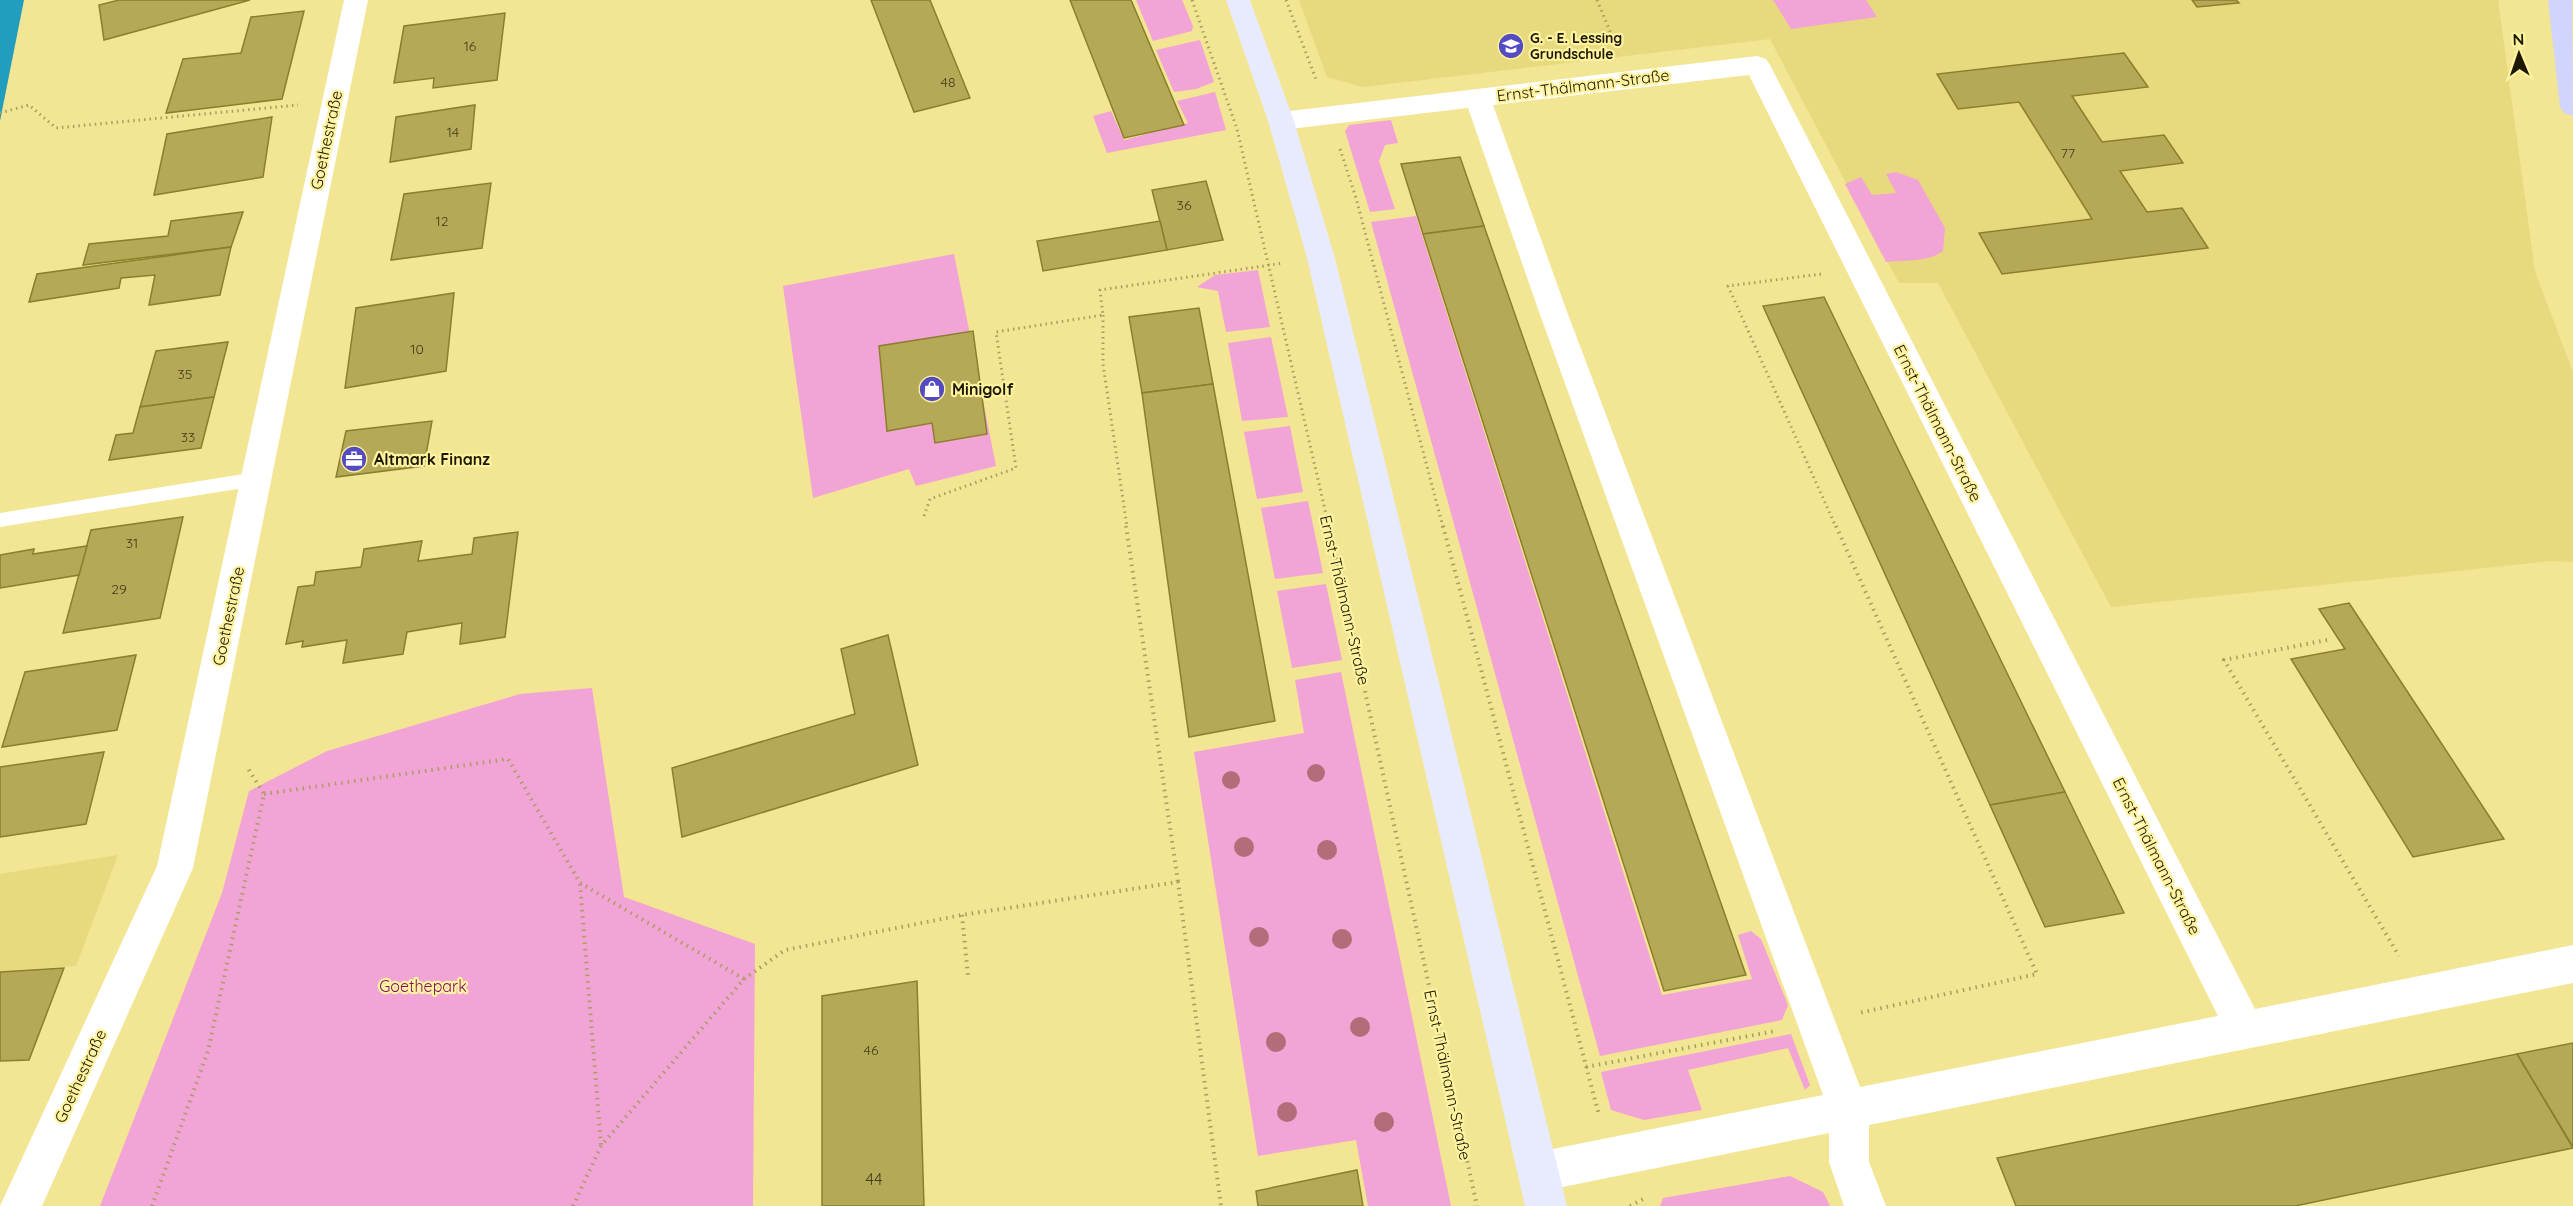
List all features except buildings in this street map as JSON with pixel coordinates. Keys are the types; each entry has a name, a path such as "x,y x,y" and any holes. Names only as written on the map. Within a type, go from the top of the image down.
{"main road":[{"path":"1238,0 1281,122 1321,258 1542,1189"},
{"path":"2560,0 2573,107"}],"street":[{"name":"Goethestraße","path":"21,1206 175,868 356,0"},
{"name":"Ernst-Thälmann-Straße","path":"1281,122 1756,65 2246,1031"},
{"name":"Ernst-Thälmann-Straße","path":"1478,98 1556,321 1849,1110 1849,1162 1865,1206"},
{"path":"1542,1189 1610,1159 2573,964"}],"lane":[{"path":"0,520 256,478"}],"path":[{"name":"Ernst-Thälmann-Straße","path":"1192,0 1237,129 1344,591 1477,1206"},
{"path":"1286,0 1329,115 1356,198 1610,1159"},
{"path":"1597,0 1630,79"},
{"path":"0,113 29,105 56,128 334,101"},
{"path":"1221,1206 1178,882 1103,364 1103,315 1100,290 1321,258"},
{"path":"1586,1067 1816,1023 2037,974 1728,286 1860,269"},
{"path":"924,516 930,499 1016,468 996,332 1103,315"},
{"path":"2327,640 2224,660 2423,995"},
{"path":"264,794 507,759 580,883 601,1146"},
{"path":"152,1206 208,1051 264,794 247,767"},
{"path":"573,1206 601,1146 744,979 785,950 962,915 1178,882"},
{"path":"580,883 744,979"},
{"path":"962,915 968,976"},
{"path":"1630,1206 1648,1196"}],"shaded area":[{"path":"1299,0 2498,0 2535,272 2573,372 2573,562 2552,561 2111,607 1938,283 1899,283 1770,39 1363,87 1327,77"},
{"path":"118,855 76,966 0,971 0,874"}],"green space":[{"path":"1136,0 1182,0 1193,26 1192,31 1153,41"},
{"path":"1773,0 1866,0 1877,17 1791,29"},
{"path":"1200,40 1214,82 1196,89 1174,92 1156,50"},
{"path":"1215,92 1226,130 1107,153 1093,116 1111,111 1124,140 1188,123 1177,101"},
{"path":"1391,120 1398,143 1385,145 1379,161 1395,209 1370,212 1345,131 1349,125"},
{"path":"1896,172 1918,180 1945,228 1943,251 1937,255 1924,259 1886,262 1845,184 1861,177 1872,195 1896,193 1886,174"},
{"path":"1416,216 1662,995 1752,979 1738,935 1751,931 1761,939 1788,1005 1782,1020 1600,1056 1371,222"},
{"path":"954,254 996,466 916,486 909,469 813,498 783,286"},
{"path":"1258,270 1270,327 1226,332 1218,291 1197,287 1215,275"},
{"path":"1271,337 1288,417 1242,421 1228,343"},
{"path":"1290,426 1303,492 1257,499 1244,432"},
{"path":"1308,501 1323,573 1275,579 1261,508"},
{"path":"1326,584 1342,660 1292,668 1277,591"},
{"path":"1341,672 1451,1206 1368,1206 1356,1140 1258,1156 1194,752 1304,733 1295,680"},
{"name":"Goethepark","path":"592,688 624,897 755,944 753,1206 100,1206 222,893 249,791 327,751 520,694"},
{"path":"1791,1034 1810,1085 1805,1090 1788,1048 1688,1070 1702,1110 1644,1120 1611,1110 1601,1072"},
{"path":"1790,1176 1823,1192 1830,1206 1660,1206 1663,1198"}],"water":[{"path":"0,0 24,0 0,121"}],"place":[{"name":"G. - E. Lessing Grundschule","path":"1511,46"},
{"name":"Minigolf","path":"932,389"},
{"name":"Altmark Finanz","path":"354,459"}]}
